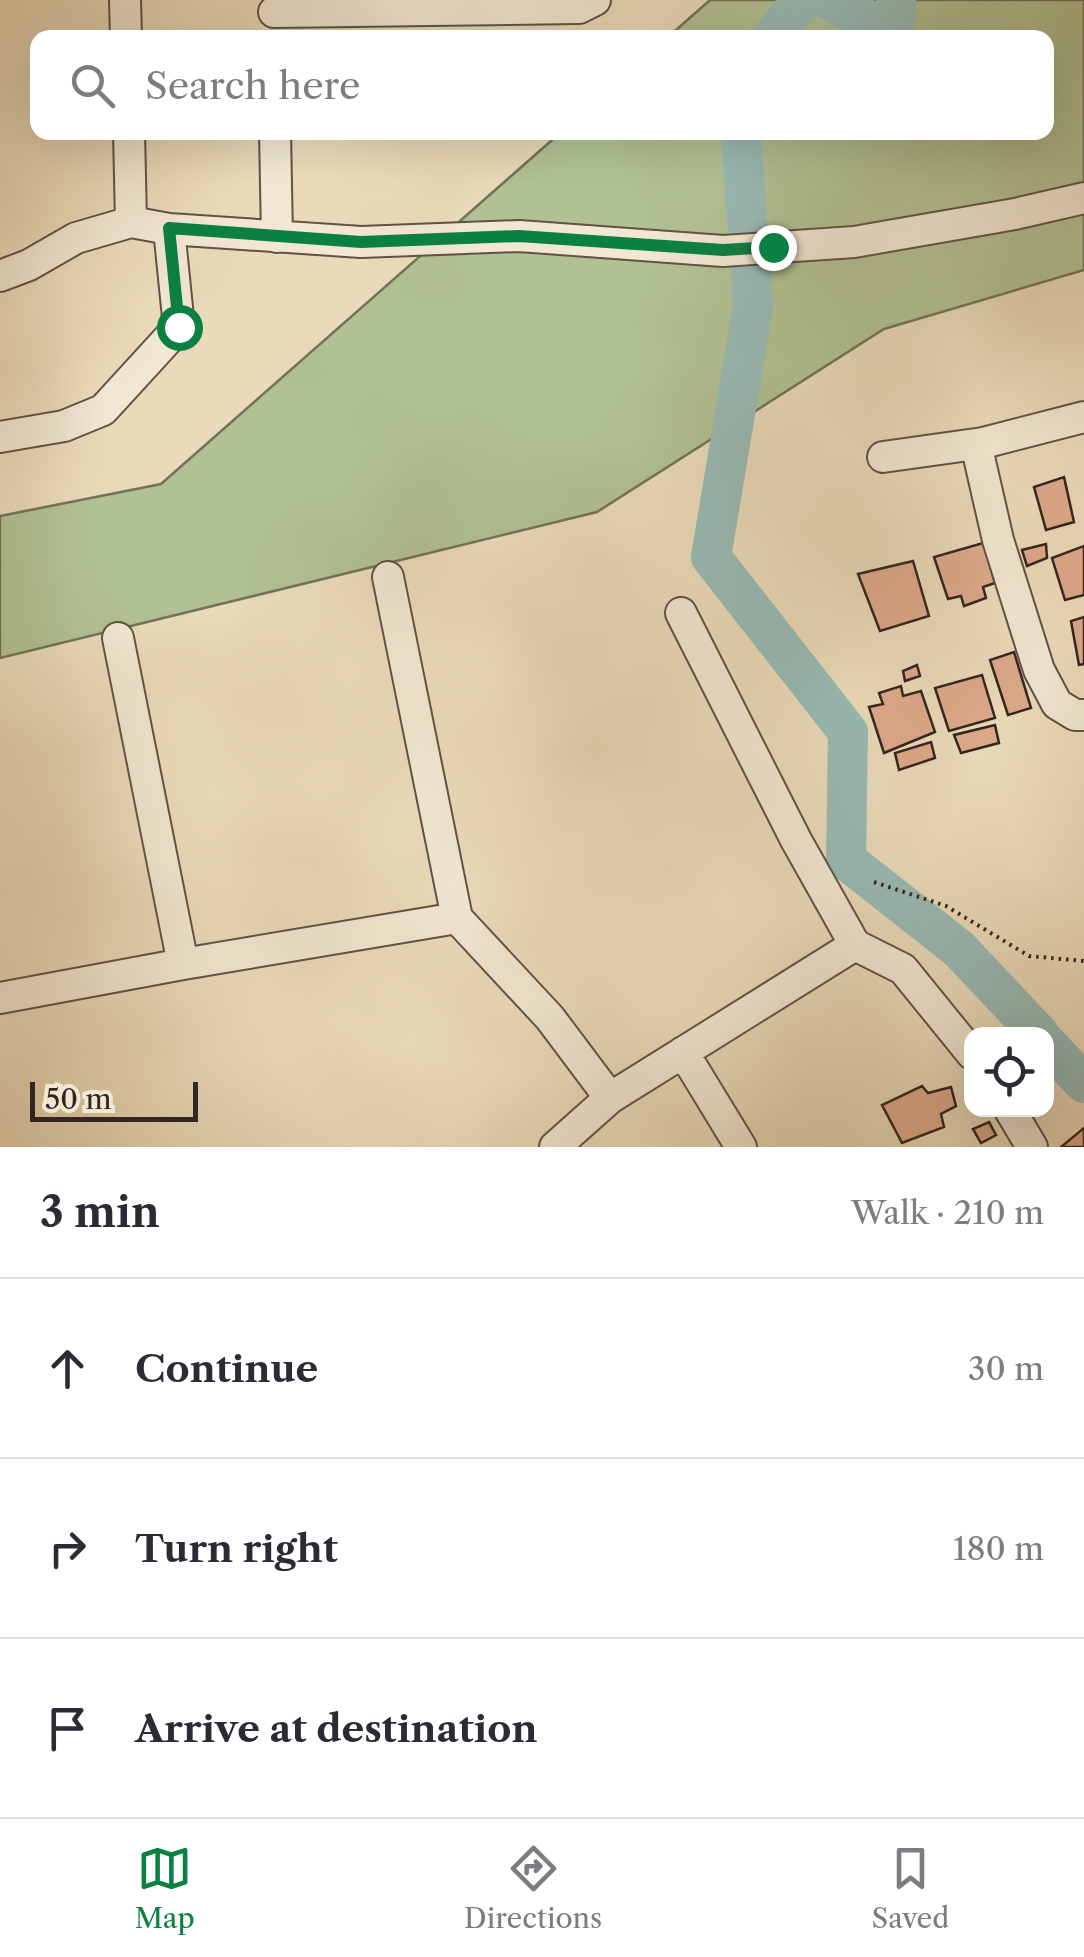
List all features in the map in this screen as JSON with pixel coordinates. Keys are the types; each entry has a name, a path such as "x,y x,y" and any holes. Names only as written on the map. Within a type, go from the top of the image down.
{"street":[{"path":"125,0 126,30"},
{"path":"274,16 579,8 595,0"},
{"path":"128,140 131,222"},
{"path":"276,140 277,237"},
{"path":"0,276 29,265 76,238 131,222 361,242 519,236 723,250 854,242 1084,198"},
{"path":"0,436 64,426 103,410 179,327 169,228"},
{"path":"882,457 976,444 1084,417"},
{"path":"976,444 998,540 1039,670 1057,704 1074,715 1084,715"},
{"path":"388,577 457,918 550,1018 610,1098"},
{"path":"681,613 854,945 903,969 964,1044"},
{"path":"118,638 183,964"},
{"path":"0,998 457,918"},
{"path":"555,1147 610,1098 854,945"},
{"path":"683,1052 741,1147"},
{"path":"1014,1117 1032,1147"}],"path":[{"path":"874,882 946,906 1029,956 1084,961"}],"green space":[{"path":"710,0 1084,0 1084,270 884,329 597,512 0,658 0,516 161,484 552,140 1054,140 1054,30 676,30"}],"building":[{"path":"1064,477 1074,522 1046,530 1034,487"},
{"path":"983,543 995,583 983,587 986,598 964,606 961,596 948,599 934,557"},
{"path":"1046,544 1047,558 1027,566 1022,550"},
{"path":"1084,546 1084,595 1065,600 1052,558"},
{"path":"913,561 929,616 880,631 858,574"},
{"path":"1084,617 1084,664 1079,665 1071,621"},
{"path":"1014,652 1031,708 1008,715 990,660"},
{"path":"917,665 920,676 905,681 903,671"},
{"path":"982,675 995,718 949,731 935,688"},
{"path":"901,686 903,696 921,691 935,732 884,753 869,707 883,704 879,693"},
{"path":"995,725 999,743 961,753 954,735"},
{"path":"931,742 935,758 899,770 895,753"},
{"path":"922,1086 928,1093 951,1087 956,1106 941,1114 944,1127 902,1143 882,1105"},
{"path":"989,1122 996,1135 981,1143 973,1129"},
{"path":"1084,1128 1084,1147 1061,1147"}],"waterway":[{"path":"778,30 801,0"},
{"path":"828,0 889,30"},
{"path":"895,30 896,0"},
{"path":"742,140 753,307 711,557 848,732 846,860 959,949 1032,1027"},
{"path":"1054,1051 1084,1083"}],"route":[{"path":"179,327 169,228 361,242 519,236 723,250 773,247"}]}
